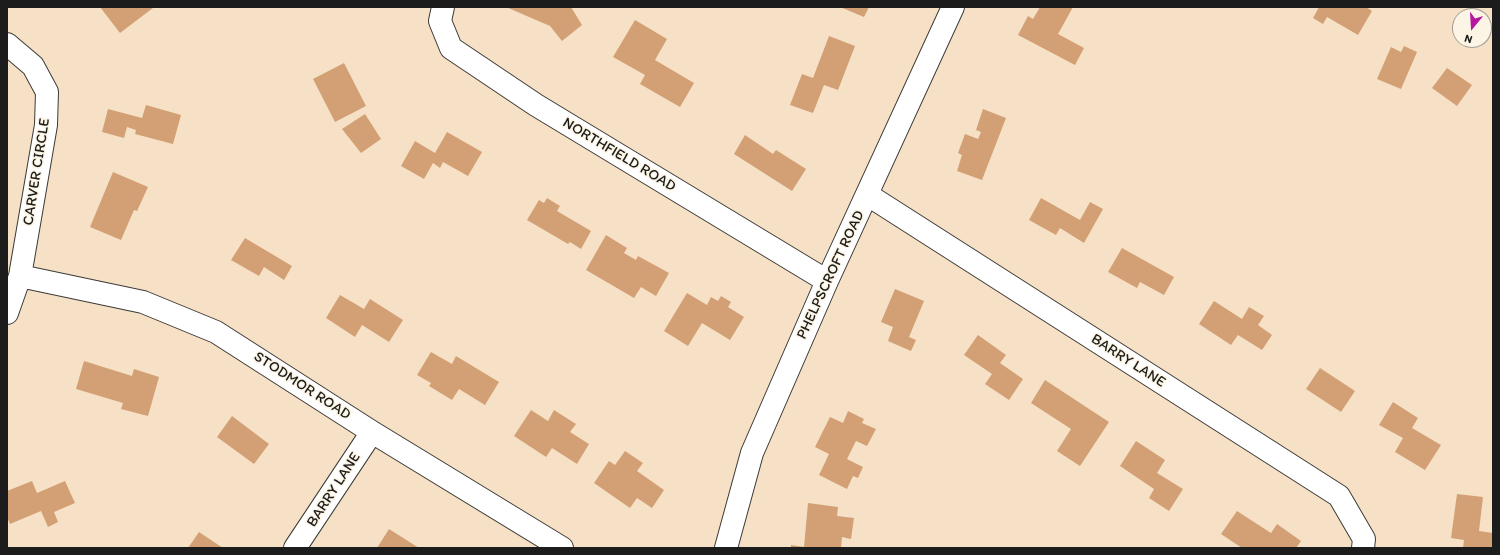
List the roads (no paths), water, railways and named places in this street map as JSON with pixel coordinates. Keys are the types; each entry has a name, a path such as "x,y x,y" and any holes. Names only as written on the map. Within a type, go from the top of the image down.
{"street":[{"name":"NORTHFIELD ROAD","path":"443,7 440,21 451,48 536,105 827,282"},
{"name":"PHELPSCROFT ROAD","path":"726,548 752,453 827,282 953,7"},
{"name":"CARVER CIRCLE","path":"7,44 32,66 47,92 46,125 20,276 7,313"},
{"name":"BARRY LANE","path":"868,195 1339,496 1364,539 1363,548"},
{"name":"STODMOR ROAD","path":"20,276 143,302 216,332 372,432 562,548"},
{"name":"BARRY LANE","path":"295,548 372,432"}]}
